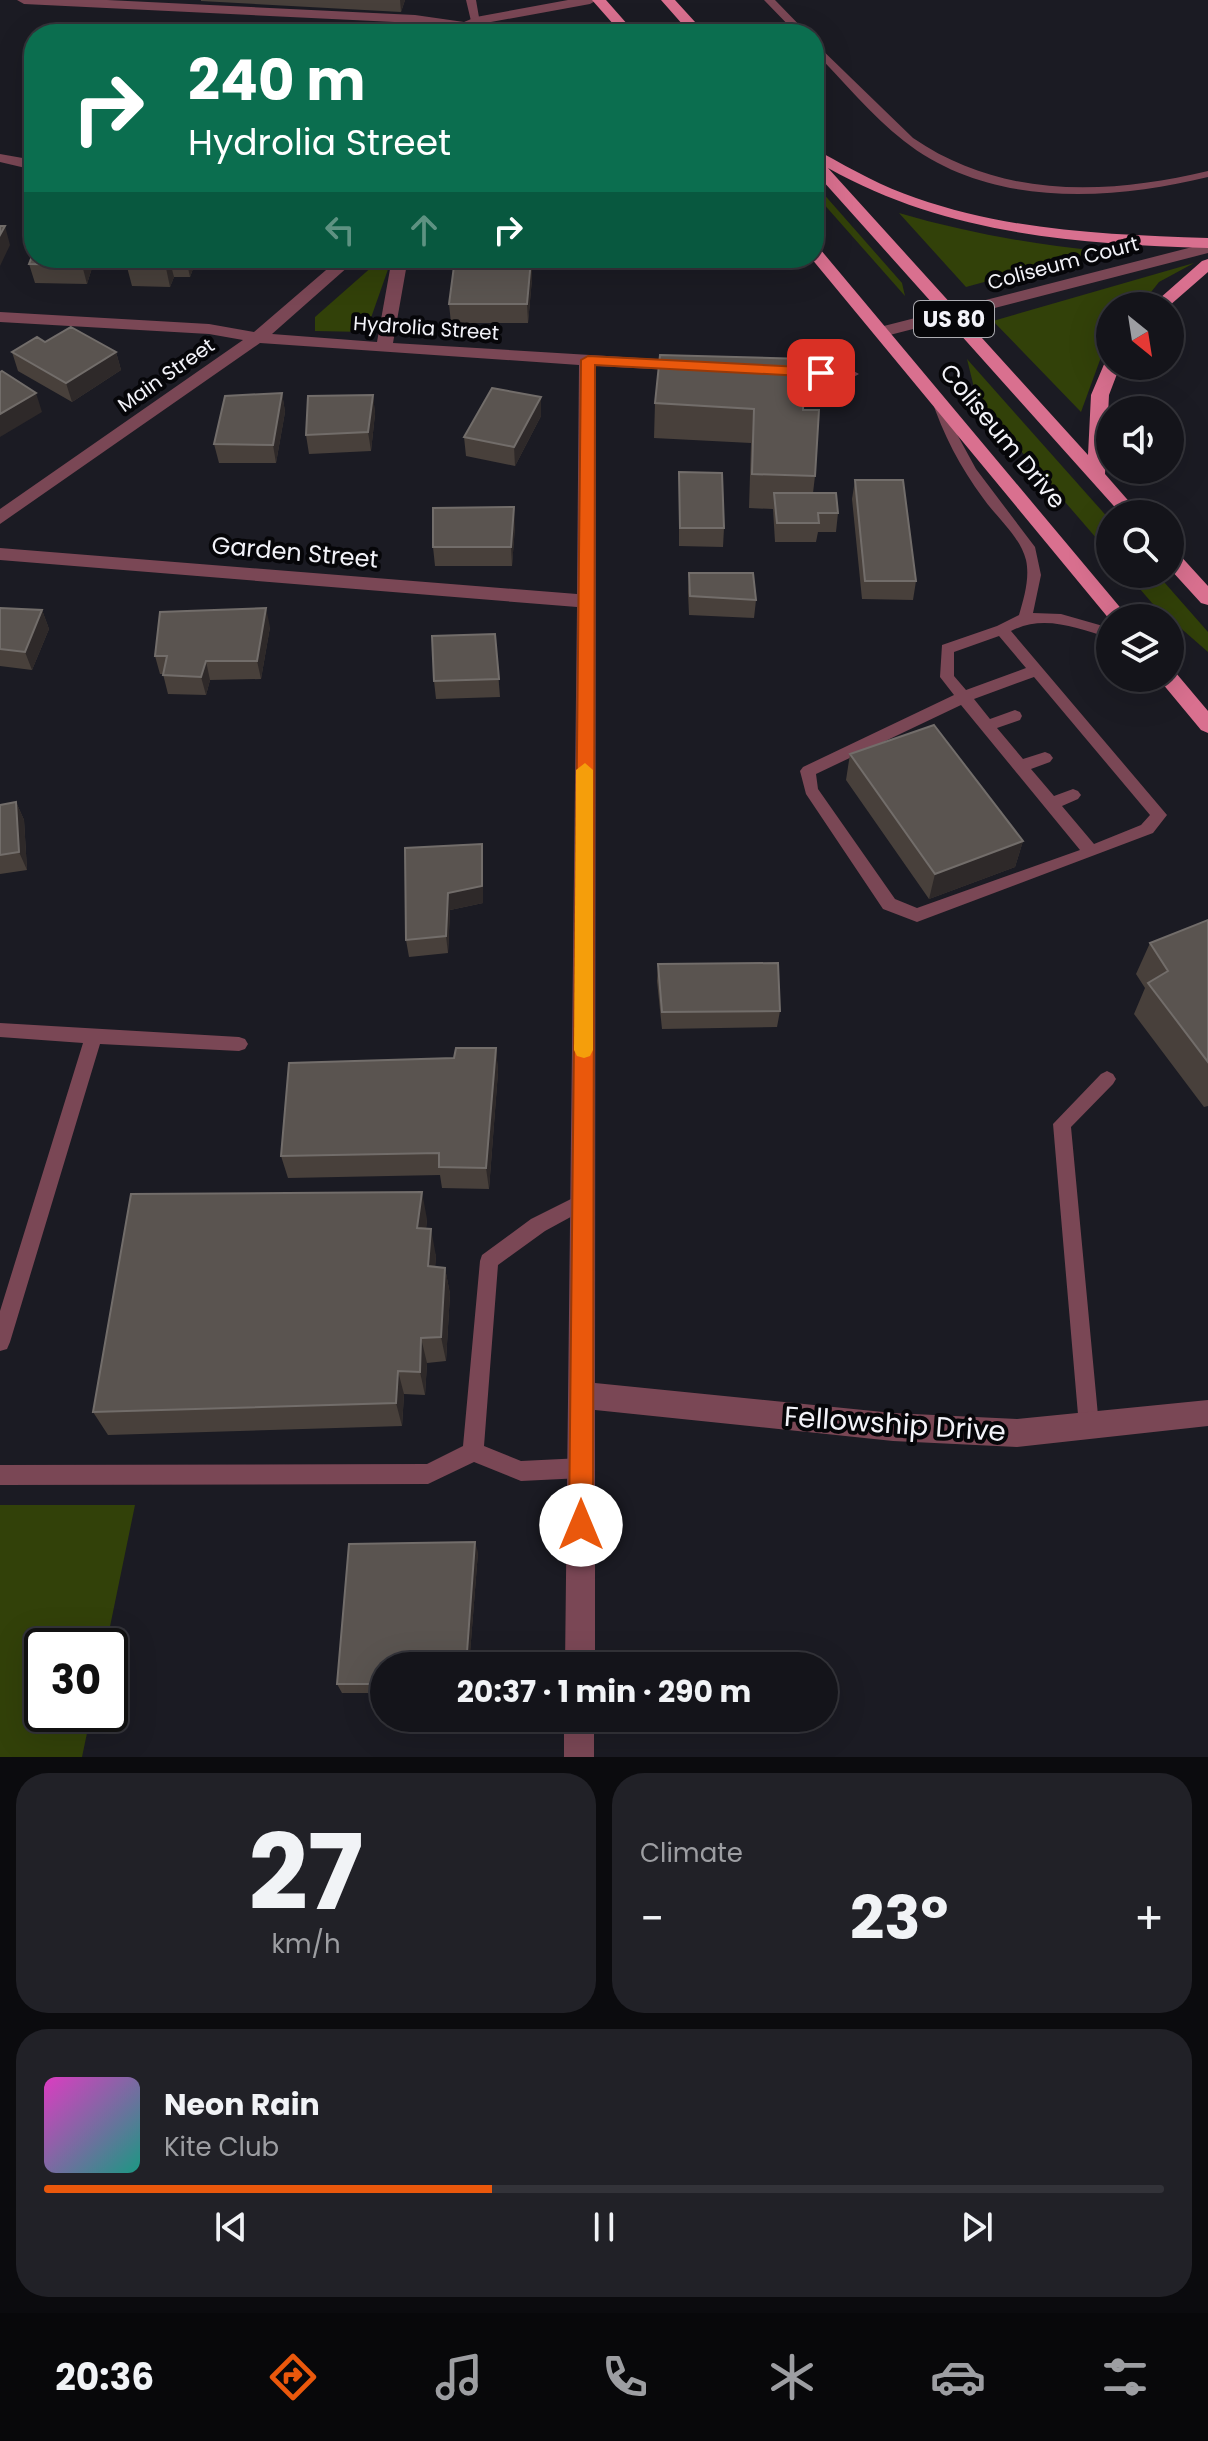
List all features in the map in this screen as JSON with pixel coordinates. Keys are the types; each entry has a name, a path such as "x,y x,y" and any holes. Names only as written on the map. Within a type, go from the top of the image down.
{"main road":[{"path":"599,0 620,24"},
{"path":"668,0 690,24"},
{"path":"824,160 876,189 963,220 1076,239 1208,245"},
{"name":"Coliseum Drive","path":"824,173 1096,475"},
{"name":"Coliseum Drive","path":"824,264 1107,604"},
{"path":"1175,292 1208,264"},
{"name":"Coliseum Drive","path":"1104,484 1118,500"},
{"path":"1184,572 1208,598"},
{"path":"1181,692 1208,725"}],"street":[{"path":"24,0 415,19 447,24"},
{"path":"480,24 590,0"},
{"path":"0,158 24,163"},
{"name":"Coliseum Court","path":"882,332 1208,245"},
{"name":"Main Street","path":"0,518 257,338 338,268"},
{"path":"384,348 398,268"},
{"name":"Hydrolia Street","path":"0,317 209,329 257,338 384,348 712,367"},
{"path":"580,1652 588,360"},
{"path":"758,369 850,374"},
{"name":"Garden Street","path":"0,554 585,601"},
{"name":"Fellowship Drive","path":"583,1395 893,1427 1017,1433 1208,1413"},
{"path":"579,1732 579,1757"}],"lane":[{"path":"467,24 471,0"},
{"path":"769,0 793,24"},
{"path":"824,55 909,140 931,155 967,170 1010,182 1092,192 1134,189 1208,174"},
{"path":"936,397 949,437 987,496 1025,540 1032,556 1035,570 1025,618"},
{"path":"1091,852 947,677 947,649 1002,630 1025,618 1061,619 1096,629"},
{"path":"1002,630 1037,670 1056,702 1089,742 1126,775 1159,815 1147,829 917,915 889,904 811,790 808,771 964,697 1037,670"},
{"path":"988,725 1015,716"},
{"path":"1021,766 1045,758"},
{"path":"1109,781 1126,775"},
{"path":"1052,804 1073,795"},
{"path":"0,1030 239,1044"},
{"path":"1,1337 94,1036"},
{"path":"1089,1426 1062,1124 1107,1079"},
{"path":"473,1452 489,1261 538,1225 583,1201"},
{"path":"0,1475 428,1474 473,1452 521,1471 582,1468"}],"green space":[{"path":"824,194 902,283 905,296 824,204"},
{"path":"899,213 997,236 1098,251 966,287"},
{"path":"1194,263 1159,282 1151,292 1096,292 1096,371 1081,412 993,321"},
{"path":"371,268 388,268 366,332 315,331 315,317"},
{"path":"967,359 1096,504 1096,538 977,400"},
{"path":"1139,588 1169,588 1183,604 1153,604"},
{"path":"1184,605 1208,632 1208,652 1184,631"},
{"path":"0,1505 135,1505 110,1628 24,1628 24,1732 87,1732 82,1757 0,1757"}],"building":[{"path":"454,268 530,268 527,304 449,304"},
{"path":"71,327 116,352 66,383 12,352 37,337 45,342"},
{"path":"660,355 805,359 803,410 819,410 815,476 752,474 754,409 655,403"},
{"path":"0,372 36,393 0,414"},
{"path":"492,388 541,397 514,447 464,437"},
{"path":"282,393 273,445 214,444 225,396"},
{"path":"373,395 368,432 306,435 308,396"},
{"path":"679,472 722,473 724,528 680,528"},
{"path":"855,480 903,480 916,581 865,581"},
{"path":"774,493 836,493 838,513 818,513 819,523 777,523"},
{"path":"514,507 511,547 433,547 433,508"},
{"path":"689,573 753,573 756,600 690,596"},
{"path":"0,608 42,610 25,652 0,649"},
{"path":"266,608 257,661 206,661 201,677 163,675 167,656 155,656 160,612"},
{"path":"495,634 499,679 434,681 432,636"},
{"path":"934,725 1023,841 935,874 850,754"},
{"path":"16,802 19,852 0,855 0,805"},
{"path":"482,844 482,886 448,893 446,936 406,940 405,848"},
{"path":"1208,920 1208,1062 1148,983 1168,971 1150,943"},
{"path":"778,963 780,1011 662,1012 658,964"},
{"path":"456,1048 496,1048 486,1168 439,1167 439,1153 281,1156 289,1063 454,1058"},
{"path":"422,1192 417,1228 431,1229 428,1266 445,1268 441,1337 421,1338 420,1372 398,1371 396,1403 93,1412 131,1194"},
{"path":"475,1542 467,1652 370,1652 370,1684 337,1684 349,1544"}],"slow traffic":[{"path":"584,1050 585,770"}],"route":[{"path":"581,1525 588,360 821,373"}]}
